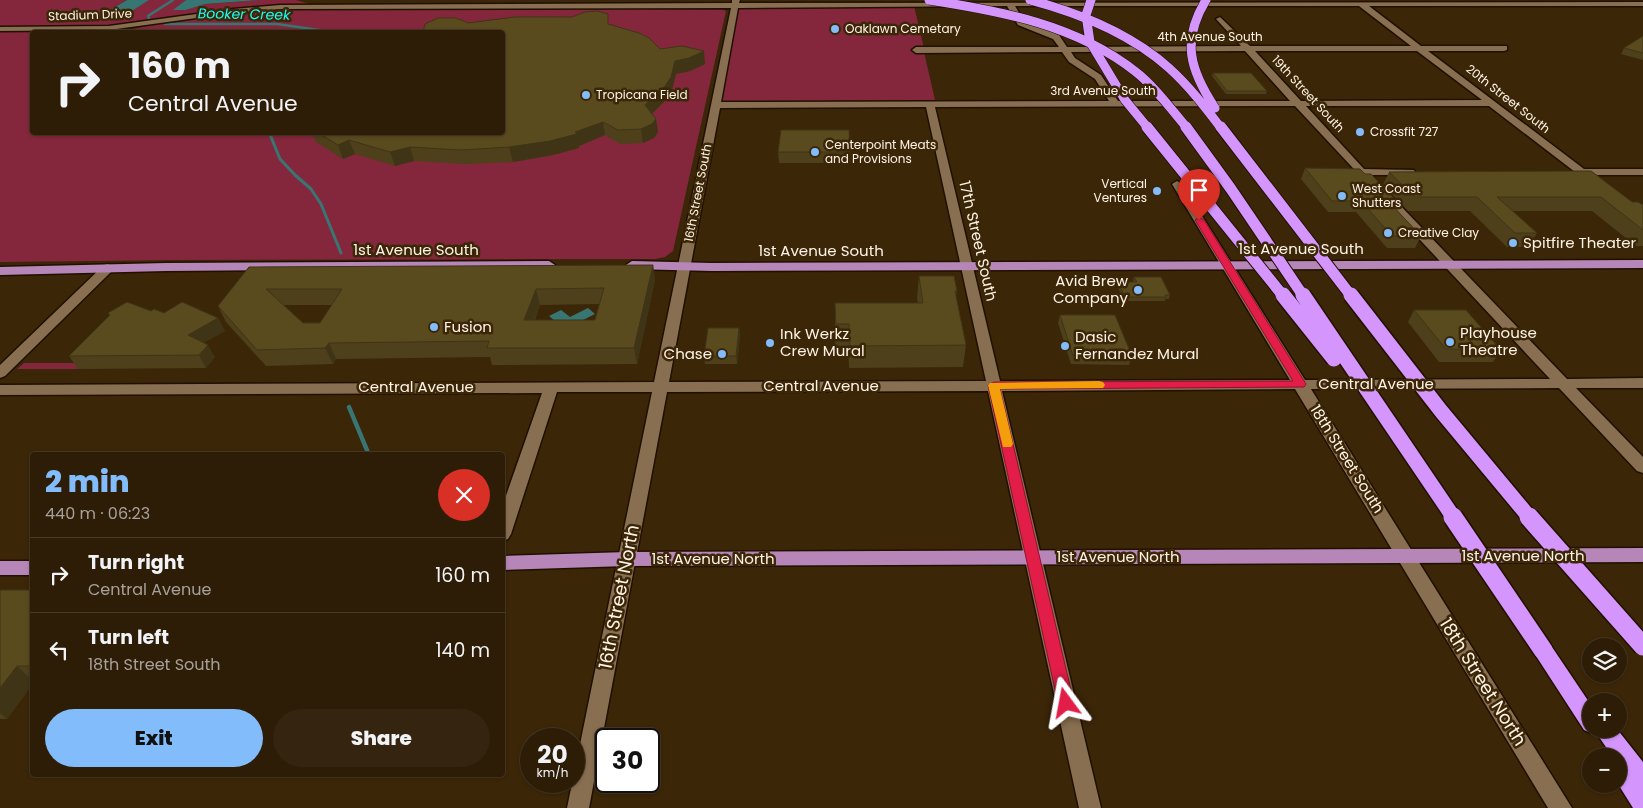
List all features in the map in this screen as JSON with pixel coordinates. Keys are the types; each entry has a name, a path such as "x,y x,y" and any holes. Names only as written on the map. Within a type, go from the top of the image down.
{"highway":[{"path":"929,0 993,11 1050,27 1089,44 1136,72 1180,119 1231,189 1582,709"},
{"path":"1030,0 1073,12 1139,47 1167,67 1190,90 1296,222"},
{"path":"1091,0 1086,15 1090,42 1125,100 1397,436"},
{"path":"1206,0 1191,26 1190,41 1195,75 1209,100 1296,222 1379,332 1469,446 1549,542 1643,646"},
{"path":"1543,650 1582,700"},
{"path":"1611,738 1643,779"},
{"path":"1627,778 1643,803"}],"main road":[{"name":"1st Avenue South","path":"624,265 1227,266 1643,264"},
{"name":"1st Avenue South","path":"0,271 108,268 566,265"},
{"name":"1st Avenue North","path":"505,563 626,560 1643,555"},
{"path":"0,568 30,568"}],"street":[{"path":"817,0 870,5 1360,2 1643,4"},
{"name":"20th Street South","path":"1360,2 1604,189"},
{"name":"Stadium Drive","path":"0,29 109,28 207,14 280,7 735,3 870,5"},
{"name":"16th Street South","path":"660,387 735,3"},
{"path":"1010,5 1021,23 1049,33 1059,41 1063,50 1072,60 1098,77 1115,104"},
{"name":"19th Street South","path":"1220,19 1643,467"},
{"name":"4th Avenue South","path":"916,50 1504,48"},
{"name":"3rd Avenue South","path":"715,105 1491,103"},
{"name":"17th Street South","path":"930,104 1090,808"},
{"path":"1364,172 1422,172"},
{"path":"1568,172 1643,172"},
{"name":"18th Street South","path":"1177,184 1406,556"},
{"path":"0,373 108,268"},
{"name":"Central Avenue","path":"0,390 1643,383"},
{"path":"505,525 552,387"},
{"name":"16th Street North","path":"578,808 660,387"},
{"name":"18th Street North","path":"1406,556 1561,808"}],"shaded area":[{"path":"0,0 127,0 104,13 126,14 149,0 186,0 174,10 186,10 205,4 260,0 296,0 309,4 731,3 281,6 233,9 111,26 0,27"},
{"path":"914,6 924,48 912,48 912,52 924,52 935,100 721,102 738,8"},
{"path":"720,8 726,11 673,251 665,257 655,259 0,262 0,32 30,32 30,135 505,135 505,30 130,30 159,23 271,10"},
{"path":"24,363 84,363 78,369 17,369"}],"water":[{"path":"127,0 149,0 127,14 103,14"},
{"path":"186,0 260,0 205,4 186,10 173,10"},
{"path":"588,308 595,314 565,329 549,316 561,310 570,317"}],"building":[{"name":"Tropicana Field","path":"597,11 608,14 608,24 639,33 649,38 660,49 682,46 704,51 689,58 675,61 671,77 665,86 645,105 656,119 652,124 641,129 618,130 603,122 575,132 577,134 550,141 509,147 461,150 410,147 390,152 349,140 338,145 322,135 505,135 505,30 424,30 425,24 438,18 456,18 468,23 515,17 572,17 585,12"},
{"path":"1643,36 1643,53 1624,48"},
{"path":"1213,73 1251,73 1267,91 1227,91"},
{"path":"781,130 849,130 850,152 778,152"},
{"path":"1305,168 1360,169 1365,174 1371,174 1396,200 1388,201 1421,236 1392,236 1361,201 1332,201"},
{"path":"1591,171 1632,202 1638,202 1643,205 1643,230 1601,197 1497,197 1537,233 1515,233 1477,197 1415,197 1389,172"},
{"name":"Fusion","path":"653,265 634,348 487,348 489,341 329,343 325,348 257,350 218,306 249,267","holes":["604,288 595,320 524,320 536,289","266,289 342,289 320,323 303,323"]},
{"path":"919,276 954,276 957,291 955,291 966,345 850,346 849,324 836,324 835,303 923,303"},
{"name":"Avid Brew Company","path":"1134,277 1161,277 1170,295 1165,295 1166,297 1125,297 1118,282 1137,282"},
{"path":"127,302 151,311 154,309 164,313 182,302 218,318 188,335 208,345 199,355 69,356 110,315 108,313"},
{"path":"1414,310 1466,310 1501,350 1446,349"},
{"path":"1060,315 1115,315 1132,356 1073,356"},
{"name":"Chase","path":"708,328 739,328 736,356 704,356"},
{"path":"0,590 30,590 30,666 17,666 0,688"}],"waterway":[{"name":"Booker Creek","path":"149,18 148,16 173,0"},
{"name":"Booker Creek","path":"165,24 277,24 319,30"},
{"name":"Booker Creek","path":"270,135 280,159 311,189 321,204 341,253"},
{"name":"Booker Creek","path":"349,407 368,452"}],"slow traffic":[{"path":"1007,444 994,385 1099,385"}],"place":[{"name":"Oaklawn Cemetary","path":"835,29"},
{"name":"Tropicana Field","path":"586,95"},
{"name":"Crossfit 727","path":"1360,132"},
{"name":"Centerpoint Meats and Provisions","path":"815,152"},
{"name":"Vertical Ventures","path":"1157,191"},
{"name":"West Coast Shutters","path":"1342,196"},
{"name":"Creative Clay","path":"1388,233"},
{"name":"Spitfire Theater","path":"1513,243"},
{"name":"Avid Brew Company","path":"1138,290"},
{"name":"Fusion","path":"434,327"},
{"name":"Playhouse Theatre","path":"1450,342"},
{"name":"Ink Werkz Crew Mural","path":"770,343"},
{"name":"Dasic Fernandez Mural","path":"1065,346"},
{"name":"Chase","path":"722,354"}],"route":[{"path":"1066,703 994,385 1300,384 1199,220"}]}
